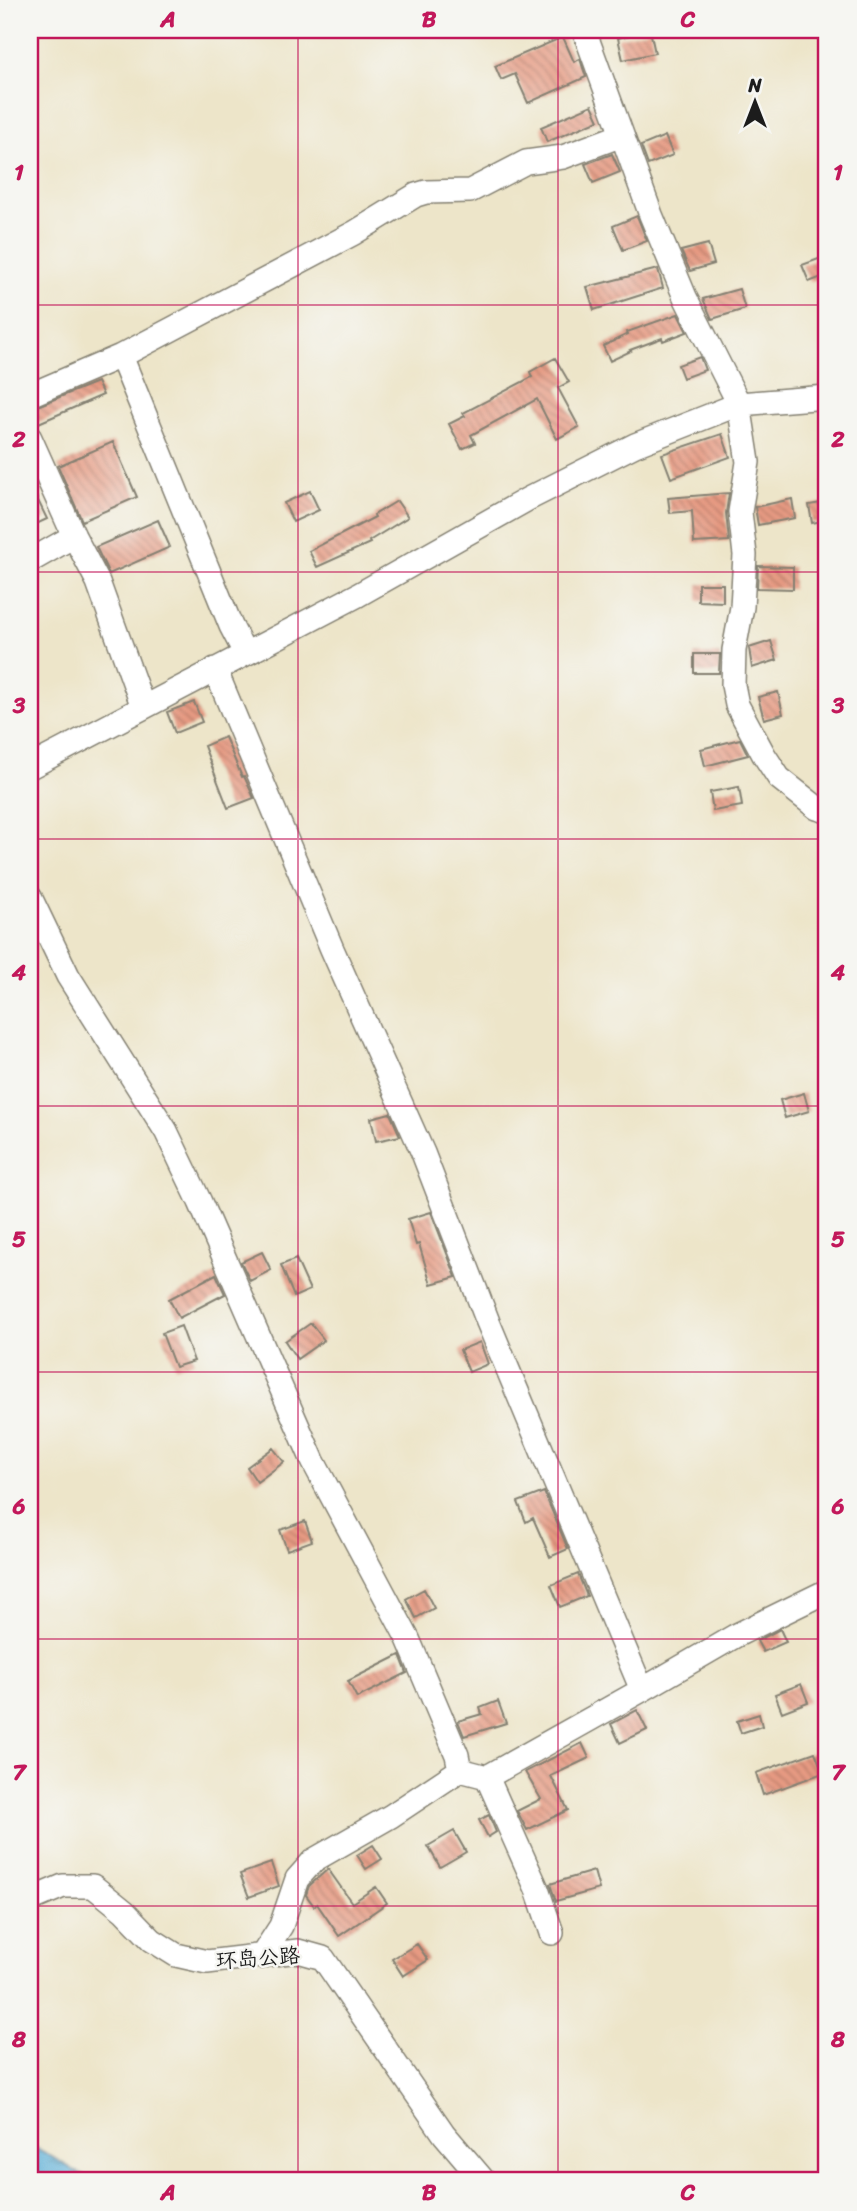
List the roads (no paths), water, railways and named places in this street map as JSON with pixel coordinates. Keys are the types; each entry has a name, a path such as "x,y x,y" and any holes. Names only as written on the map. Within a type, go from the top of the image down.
{"street":[{"path":"584,30 651,215 685,297 739,404 748,463 740,512 746,555 742,607 734,650 733,685 737,705 779,778 817,808 827,811"},
{"path":"30,395 121,356 354,233 416,195 426,192 470,191 526,162 563,157 622,135"},
{"path":"121,356 231,626 245,653"},
{"path":"30,767 358,595 528,499 635,445 739,404 827,397"},
{"path":"30,438 98,582 142,707"},
{"path":"30,561 74,536"},
{"path":"215,668 332,949 423,1153 488,1322 642,1690"},
{"path":"30,897 68,976 166,1130 313,1461 408,1639 457,1755 460,1770"},
{"path":"261,1957 281,1926 297,1879 314,1860 391,1816 460,1770 487,1777 734,1636 827,1591"},
{"path":"487,1777 537,1889 552,1933"},
{"name":"环岛公路","path":"30,1900 64,1886 93,1886 124,1910 152,1940 176,1955 207,1962 298,1951 323,1958 444,2134 484,2181"}],"water":[{"path":"30,2144 92,2181 30,2181"}]}
